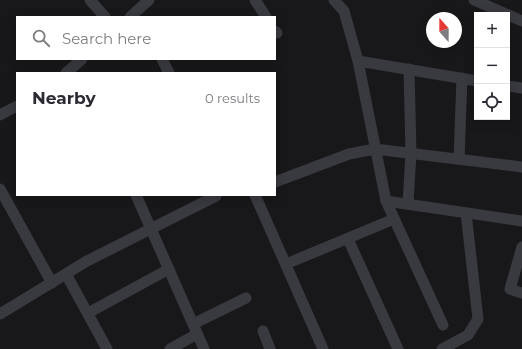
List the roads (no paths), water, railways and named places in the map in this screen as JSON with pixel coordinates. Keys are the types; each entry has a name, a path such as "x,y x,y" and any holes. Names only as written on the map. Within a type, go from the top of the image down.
{"street":[{"path":"90,0 105,16"},
{"path":"136,15 149,0"},
{"path":"255,0 265,16"},
{"path":"334,0 344,12 358,61 386,201 442,325"},
{"path":"474,0 522,22"},
{"path":"68,72 81,60"},
{"path":"162,60 168,72"},
{"path":"358,61 474,80"},
{"path":"408,204 412,153 409,69"},
{"path":"459,159 462,78"},
{"path":"510,86 522,88"},
{"path":"0,115 16,107"},
{"path":"276,182 349,154 376,149 522,167"},
{"path":"0,189 52,283"},
{"path":"136,196 204,349"},
{"path":"0,314 87,261 216,196"},
{"path":"255,196 323,349"},
{"path":"386,201 522,221"},
{"path":"442,349 468,335 478,319 466,213"},
{"path":"286,264 394,219"},
{"path":"348,239 398,349"},
{"path":"522,247 510,289 522,293"},
{"path":"88,313 169,270"},
{"path":"66,274 107,349"},
{"path":"170,349 195,329 246,298"},
{"path":"263,332 270,349"}]}
